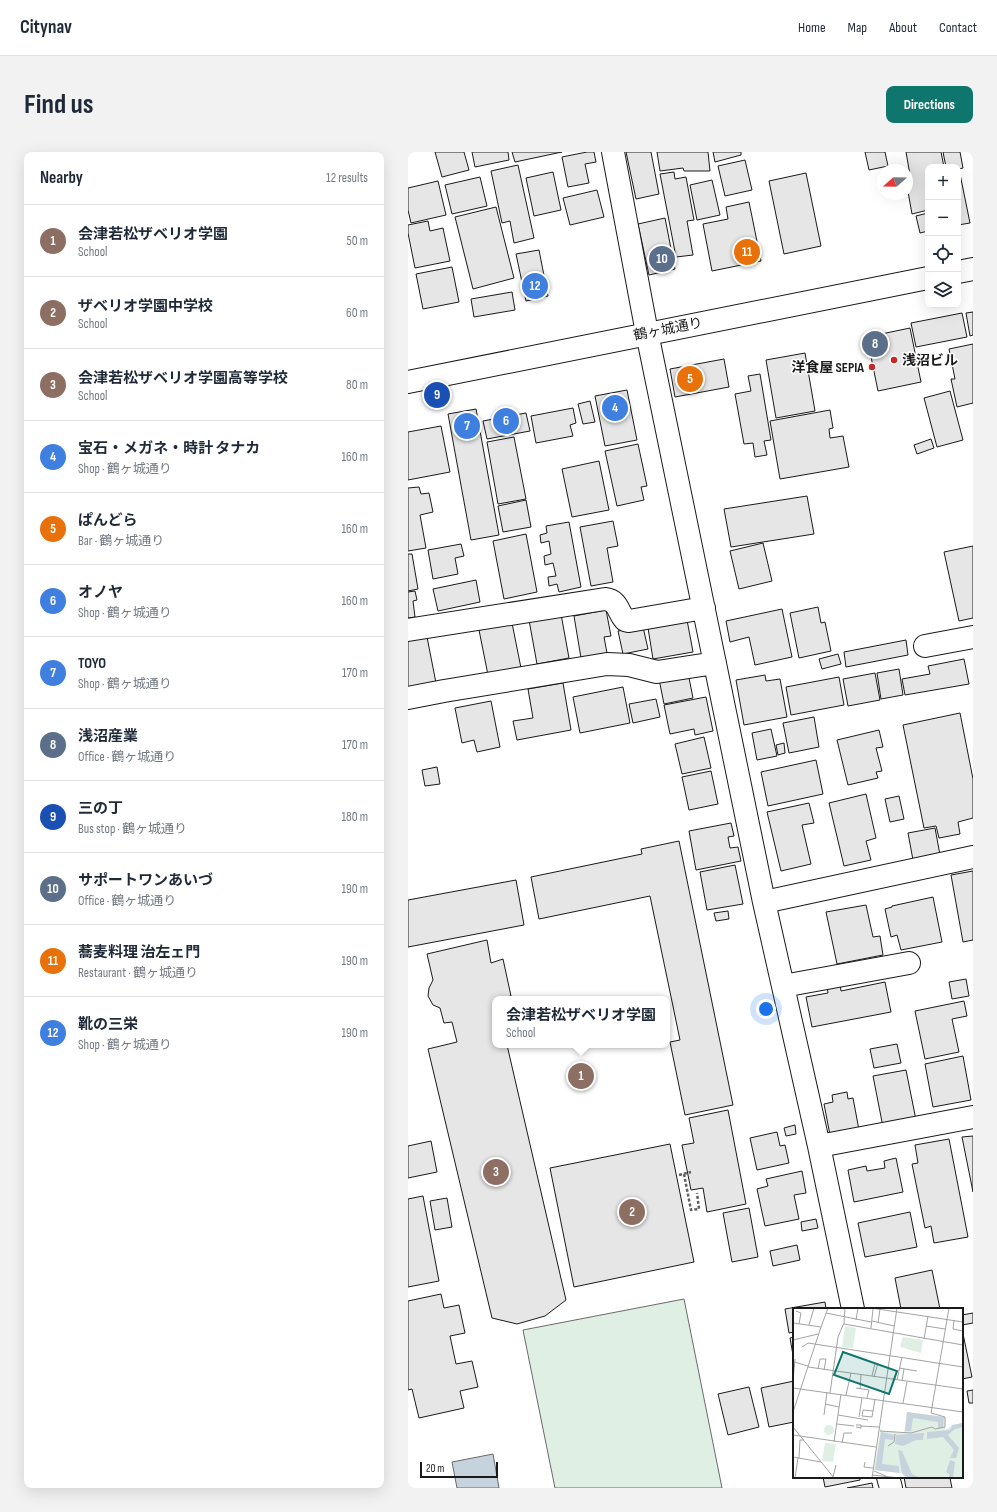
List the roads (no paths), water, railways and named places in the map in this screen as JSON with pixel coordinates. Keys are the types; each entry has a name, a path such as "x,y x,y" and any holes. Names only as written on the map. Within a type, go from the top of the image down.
{"main road":[{"path":"613,152 647,333 764,902 819,1146 853,1308"},
{"path":"961,271 973,269"},
{"name":"鶴ヶ城通り","path":"408,382 925,279"},
{"path":"408,630 605,599 612,600 625,620 629,621 704,608"},
{"path":"925,646 973,637"},
{"path":"408,698 607,664 629,665 657,672 715,663"},
{"path":"764,902 973,857"},
{"path":"783,986 909,963"},
{"path":"819,1146 973,1117"},
{"path":"888,1478 891,1488"}],"place":[{"name":"蕎麦料理 治左ェ門","path":"747,252"},
{"name":"サポートワンあいづ","path":"662,259"},
{"name":"靴の三栄","path":"535,286"},
{"name":"浅沼産業","path":"875,344"},
{"name":"浅沼ビル","path":"894,360"},
{"name":"洋食屋 SEPIA","path":"872,367"},
{"name":"ぱんどら","path":"690,379"},
{"name":"三の丁","path":"437,395"},
{"name":"宝石・メガネ・時計 タナカ","path":"615,408"},
{"name":"オノヤ","path":"506,421"},
{"name":"TOYO","path":"467,426"},
{"name":"会津若松ザベリオ学園","path":"581,1076"},
{"name":"会津若松ザベリオ学園高等学校","path":"496,1172"},
{"name":"ザベリオ学園中学校","path":"632,1212"}]}
